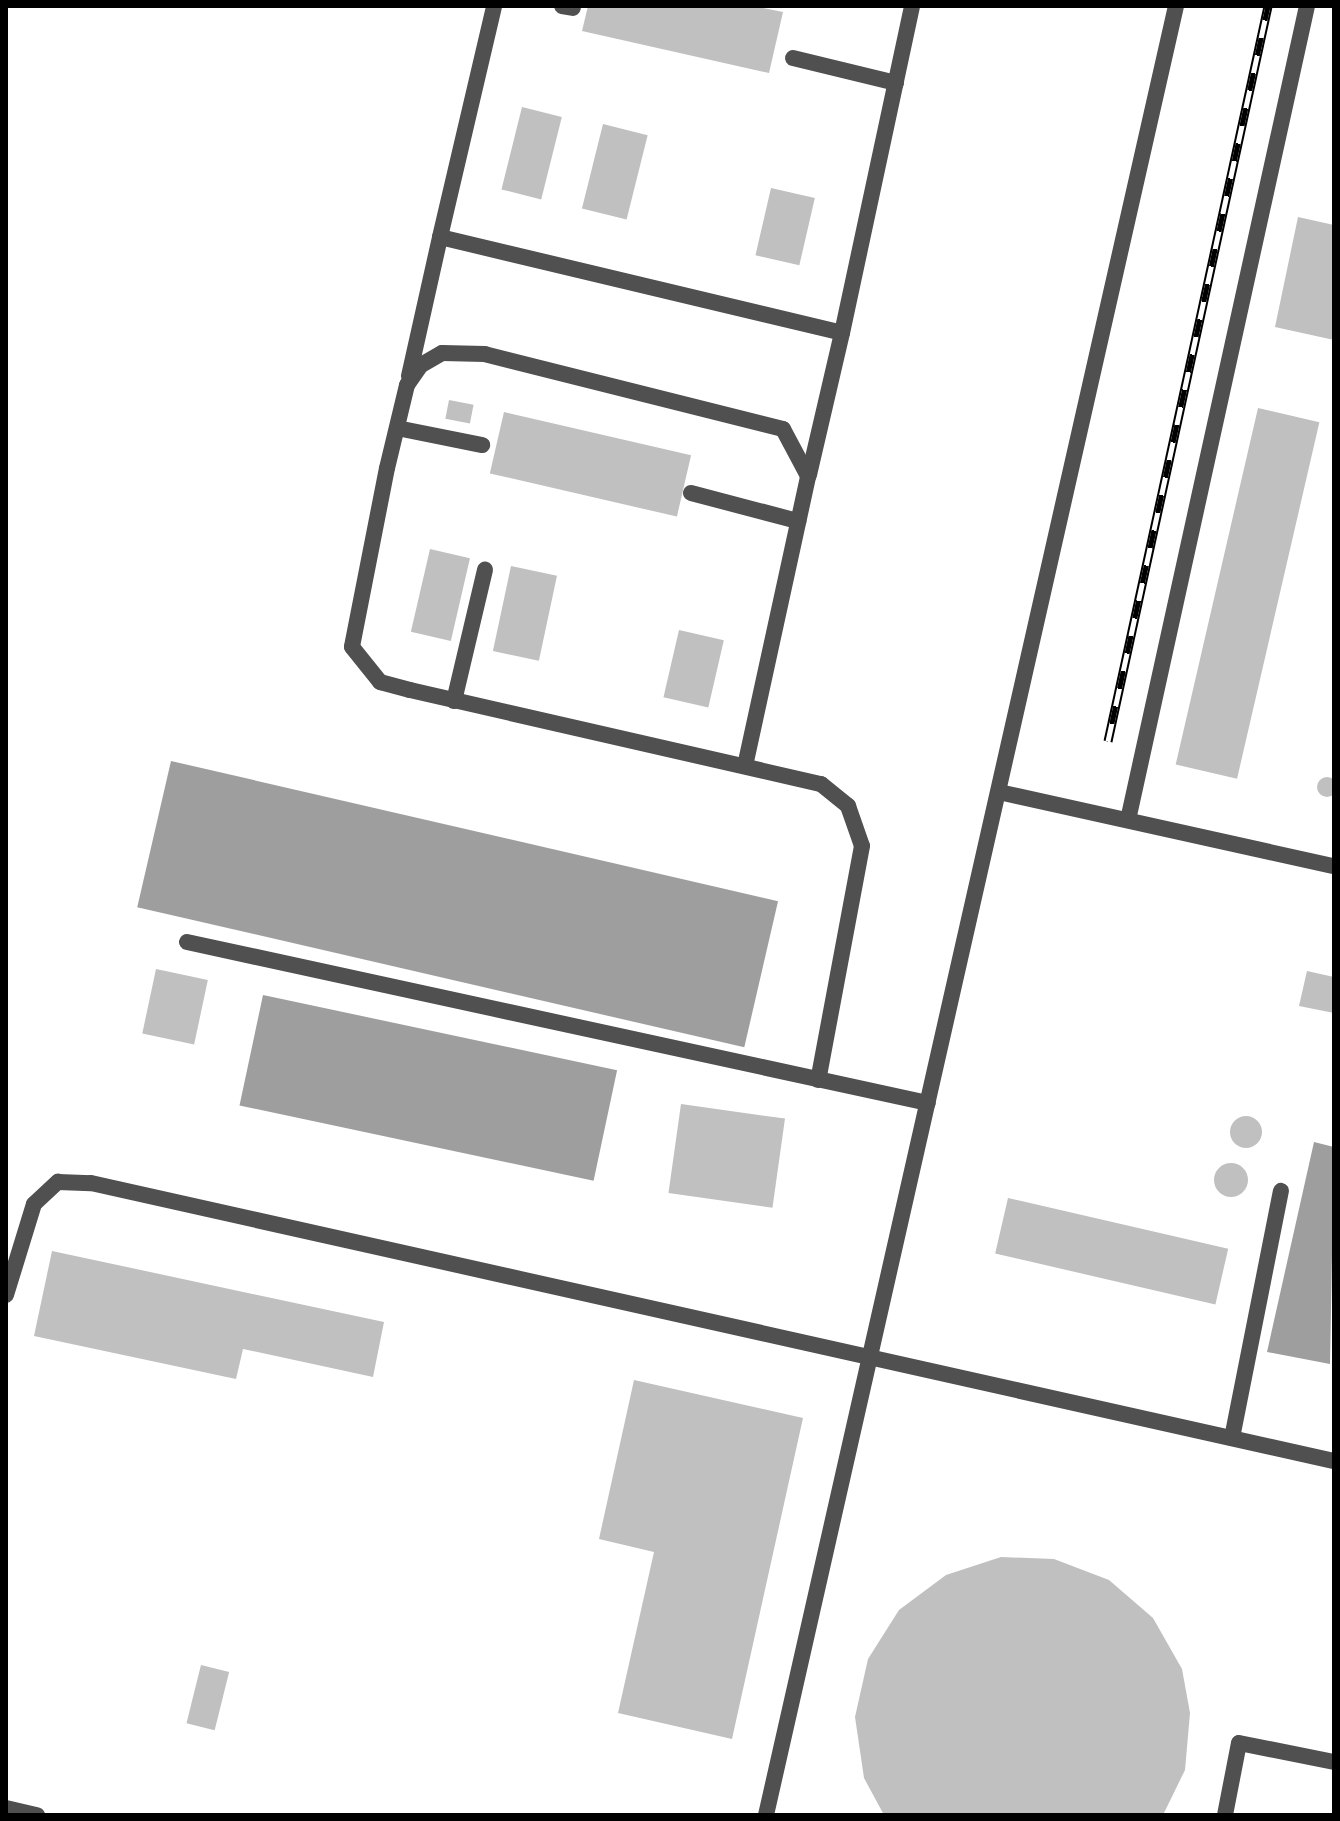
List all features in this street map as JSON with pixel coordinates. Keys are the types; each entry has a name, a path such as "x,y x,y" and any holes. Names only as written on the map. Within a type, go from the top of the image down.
{"lane":[{"path":"494,6 397,428 352,647 380,682 821,784 848,806 862,846 818,1080"},
{"path":"745,766 912,6"},
{"path":"766,1815 1176,6"},
{"path":"1128,820 1307,6"},
{"path":"793,58 896,83"},
{"path":"440,237 842,333"},
{"path":"407,385 442,353 485,354 783,429 808,476"},
{"path":"397,428 482,445"},
{"path":"691,493 798,521"},
{"path":"454,701 485,570"},
{"path":"999,792 1334,866"},
{"path":"187,942 928,1103"},
{"path":"6,1295 34,1204 58,1182 91,1183 1334,1461"},
{"path":"1232,1438 1281,1191"},
{"path":"1225,1815 1239,1743 1334,1762"},
{"path":"6,1808 37,1815"}],"shaded area":[{"path":"171,761 778,901 744,1047 137,907"},
{"path":"263,995 617,1070 594,1181 240,1106"},
{"path":"1314,1142 1334,1147 1330,1364 1267,1352"}],"building":[{"path":"588,6 754,6 783,12 769,73 582,31"},
{"path":"522,107 562,117 541,199 501,189"},
{"path":"603,124 648,135 627,220 582,208"},
{"path":"771,188 815,198 799,265 755,255"},
{"path":"1298,217 1334,225 1334,340 1275,327"},
{"path":"449,400 474,405 470,423 445,419"},
{"path":"1258,408 1319,422 1237,779 1176,765"},
{"path":"504,412 691,455 677,517 490,473"},
{"path":"430,549 470,558 451,641 411,632"},
{"path":"511,566 557,576 539,661 493,651"},
{"path":"679,630 724,640 708,708 663,697"},
{"path":"1327,777 1334,780 1337,787 1334,794 1327,797 1320,794 1317,787 1320,780"},
{"path":"156,969 208,980 194,1045 142,1034"},
{"path":"1307,971 1334,977 1334,1013 1299,1006"},
{"path":"681,1104 785,1119 772,1208 668,1193"},
{"path":"1246,1116 1257,1121 1262,1132 1257,1143 1246,1148 1235,1143 1230,1132 1235,1121"},
{"path":"1231,1163 1243,1168 1248,1180 1243,1192 1231,1197 1219,1192 1214,1180 1219,1168"},
{"path":"1008,1198 1228,1249 1215,1304 995,1254"},
{"path":"52,1251 384,1322 373,1377 243,1349 236,1379 34,1336"},
{"path":"634,1380 803,1418 732,1739 618,1713 654,1552 599,1539"},
{"path":"1001,1557 1054,1559 1109,1580 1153,1618 1182,1669 1190,1713 1185,1770 1163,1815 884,1815 864,1778 855,1717 868,1659 899,1610 946,1575"},
{"path":"201,1665 229,1672 215,1730 186,1723"}],"railway":[{"path":"1108,741 1268,6"}]}
